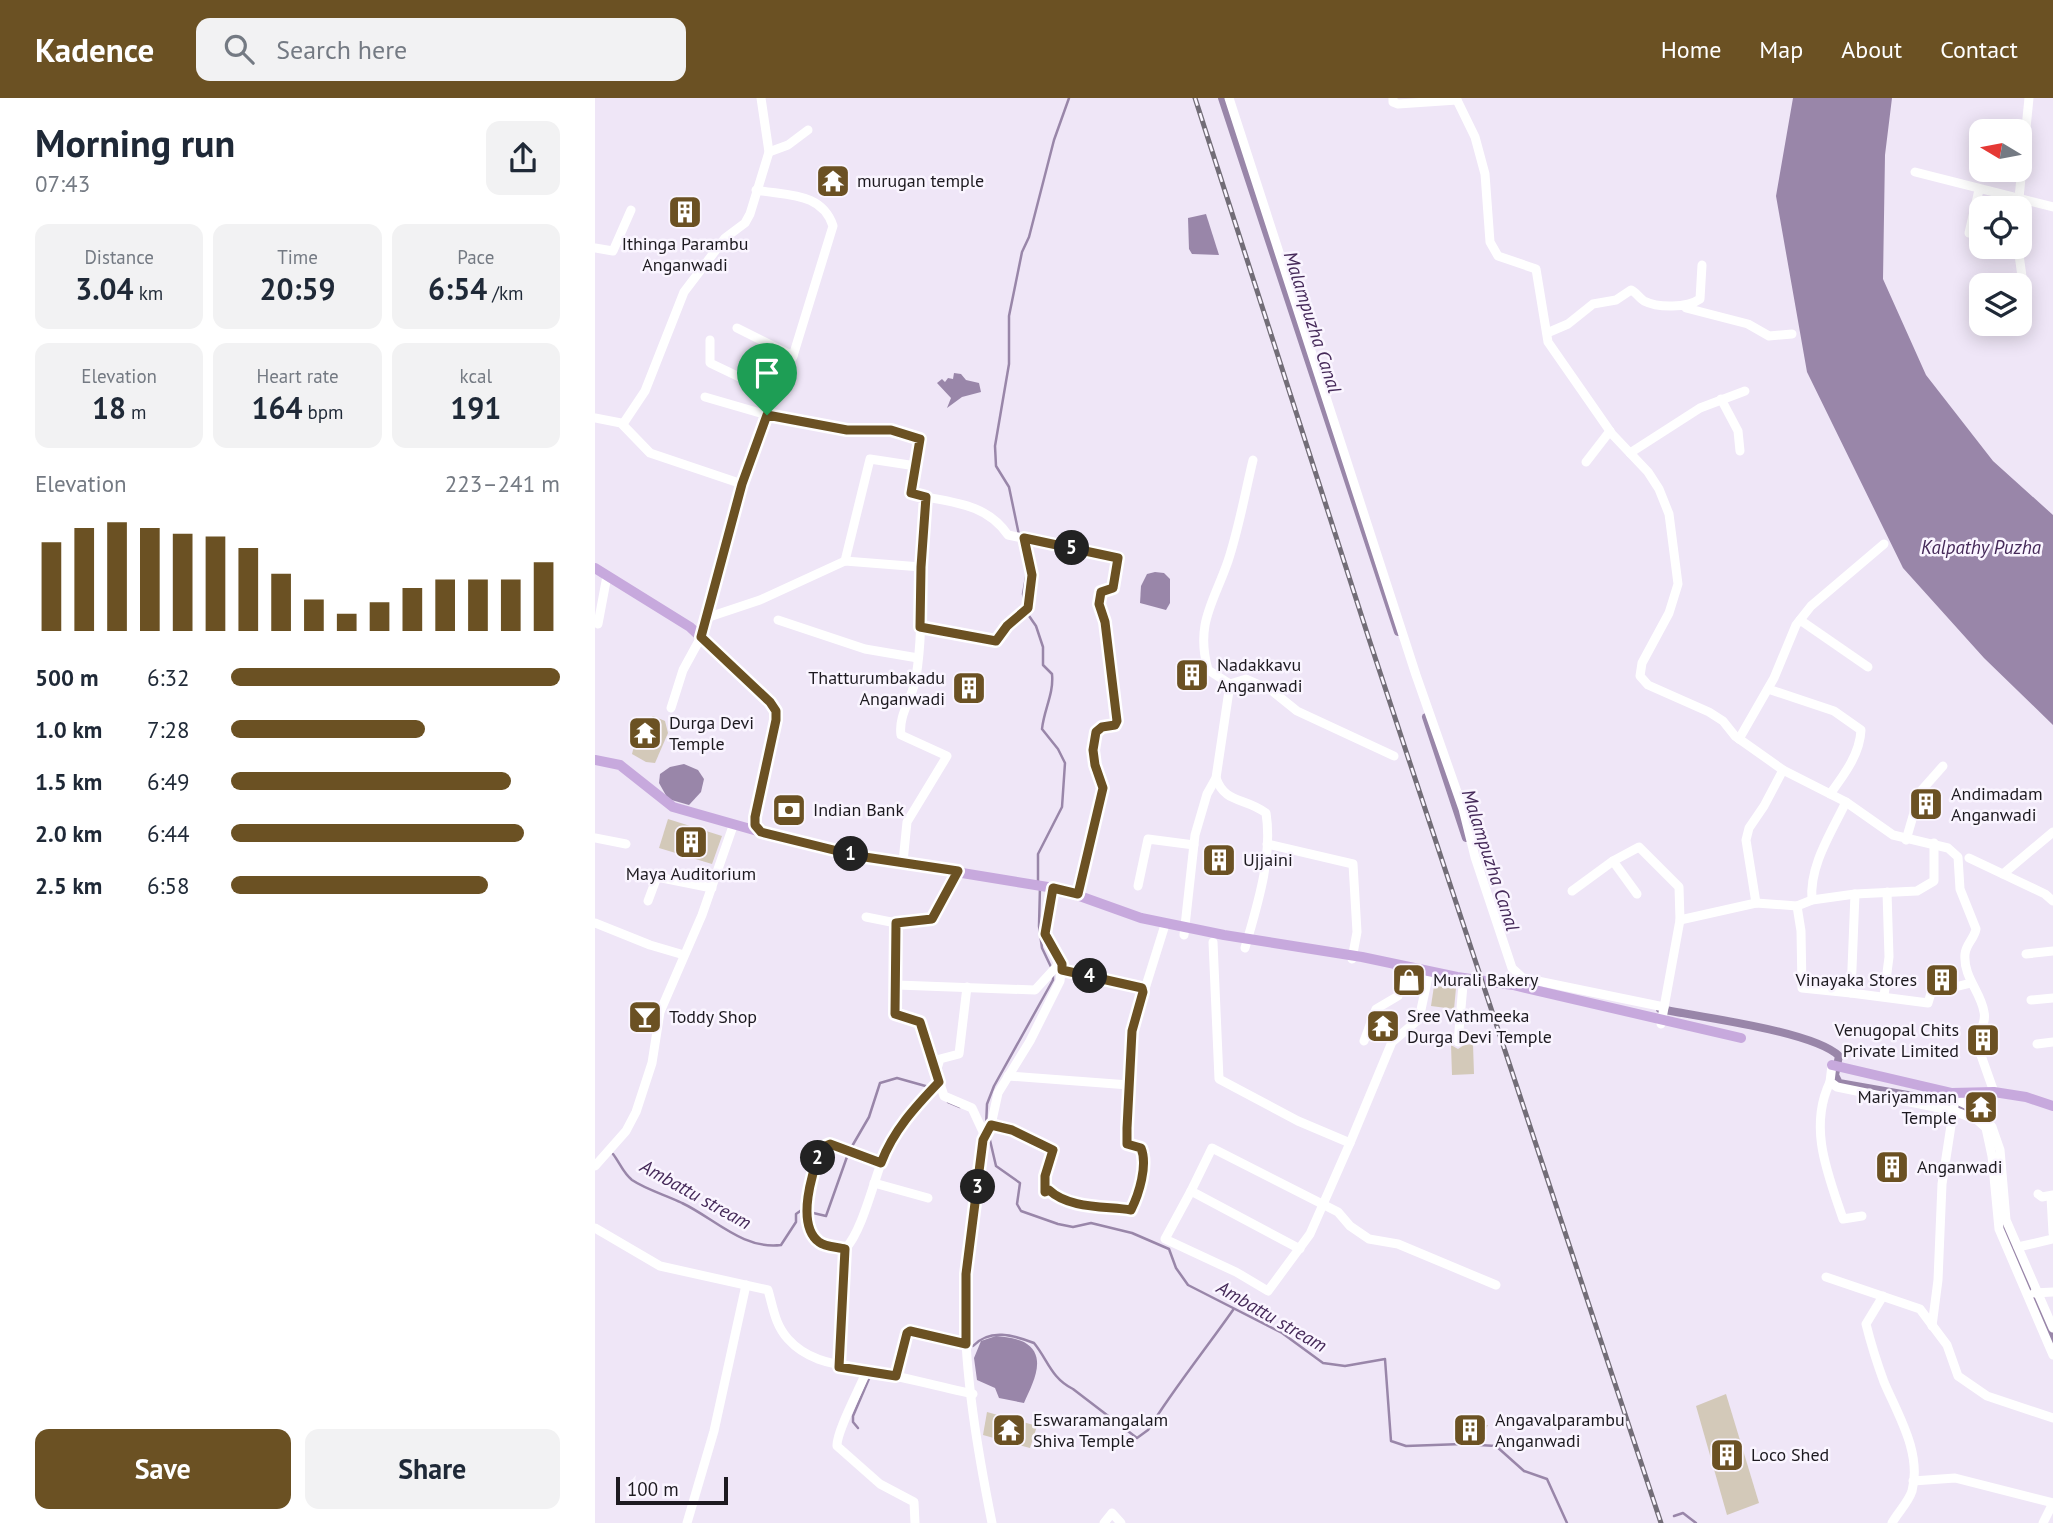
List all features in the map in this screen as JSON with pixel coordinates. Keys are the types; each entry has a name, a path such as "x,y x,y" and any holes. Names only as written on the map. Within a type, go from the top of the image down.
{"main road":[{"path":"595,568 690,627 770,702 776,711 773,738 755,817 755,825 761,832"},
{"path":"595,760 620,765 673,807 733,826 858,856 958,871 1078,894 1141,918 1513,985 1741,1038"},
{"path":"1837,1066 1954,1096 1994,1093 2026,1097 2053,1106"}],"street":[{"path":"623,424 645,391 684,292 725,238 745,223 769,152 761,98"},
{"path":"1229,98 1416,675 1463,809 1475,857 1508,958 1519,975 1663,1012 1680,920 1679,887 1639,847 1613,861 1572,891"},
{"path":"1393,98 1393,102 1398,104 1456,99 1475,137 1485,174 1490,242 1498,256 1536,270 1548,342 1610,431 1659,489 1669,514 1678,584 1669,613 1642,663 1640,676 1648,685 1723,720 1739,739 1783,769 1846,802 1893,835 1906,840 1934,843 1948,848 1958,857 1961,863 1960,889 1976,929 1965,953 1971,983 1984,1009 1983,1025 1976,1038 1994,1093"},
{"path":"2020,196 2029,98"},
{"path":"769,152 788,145 808,130"},
{"path":"1915,172 1996,196"},
{"path":"671,708 683,670 701,637 742,484 775,394 793,356 833,226 829,214 814,200 756,190"},
{"path":"1978,196 1979,190"},
{"path":"2032,205 2053,207"},
{"path":"595,248 613,251 631,210"},
{"path":"1680,307 1700,299 1702,265"},
{"path":"1547,333 1569,324 1593,304 1616,300 1631,289 1643,300 1694,308 1748,324 1769,336 1792,334"},
{"path":"737,328 793,356"},
{"path":"710,340 710,363 775,394"},
{"path":"1630,453 1700,408 1745,391"},
{"path":"705,397 767,415 847,430 891,430 920,439 911,493 979,509 997,520 1008,535 1118,558 1113,588 1101,592 1099,604 1105,622 1117,721 1115,725 1102,727 1096,732 1093,750 1103,788 1078,894"},
{"path":"1721,399 1738,431 1739,451"},
{"path":"595,418 623,424 650,453 742,484"},
{"path":"1586,462 1610,431"},
{"path":"845,561 870,459 916,466"},
{"path":"1230,684 1208,670 1202,647 1211,598 1228,561 1253,460"},
{"path":"903,862 907,822 947,756 901,735 899,724 916,681 926,497"},
{"path":"920,627 996,641 1007,626 1028,608 1032,575 1024,538"},
{"path":"1739,739 1768,689 1800,620 1811,606 1884,544"},
{"path":"706,618 760,600 845,561 921,567"},
{"path":"597,624 607,576"},
{"path":"778,620 865,649 918,658"},
{"path":"1800,620 1868,667"},
{"path":"1230,684 1245,679 1271,690 1297,711 1394,756"},
{"path":"1184,935 1194,845 1207,794 1216,778 1230,684"},
{"path":"1768,689 1834,711 1861,730 1861,740 1850,764 1831,794"},
{"path":"1906,840 1920,793 1943,766"},
{"path":"1756,904 1748,851 1748,828 1764,806 1783,769"},
{"path":"1216,778 1220,790 1233,798 1253,803 1266,813 1267,844 1257,907 1245,948"},
{"path":"1812,900 1810,882 1846,802"},
{"path":"595,1167 626,1131 636,1112 652,1063 660,1012 712,888 733,826"},
{"path":"2003,874 2053,832"},
{"path":"595,838 627,844"},
{"path":"1137,886 1148,839 1194,845"},
{"path":"1680,920 1756,904 1797,906 1812,900 1855,894 1917,891 1934,881 1934,843"},
{"path":"1267,844 1353,864 1357,932 1352,959"},
{"path":"1969,858 2050,894"},
{"path":"1613,861 1637,894"},
{"path":"866,917 896,923 932,919 958,871"},
{"path":"648,901 657,877 712,888"},
{"path":"992,1523 981,1468 966,1344 966,1274 988,1131 998,1093 1030,1041 1060,981 1060,966 1045,934 1044,887"},
{"path":"1884,996 1889,957 1887,892"},
{"path":"1851,993 1855,894"},
{"path":"1797,906 1801,931 1802,988 1928,1003 1931,993 1971,983"},
{"path":"595,923 650,946 684,955"},
{"path":"896,923 895,1014 920,1022 936,1072"},
{"path":"988,1131 1012,1130 1053,1150 1045,1176 1045,1192 1049,1190 1063,1199 1095,1207 1131,1210 1138,1195 1144,1154 1141,1148 1127,1144 1132,1031 1164,928"},
{"path":"1213,942 1219,1079 1298,1121 1349,1143"},
{"path":"2026,954 2053,951"},
{"path":"897,985 1035,990 1060,966"},
{"path":"1060,966 1142,988 1143,992"},
{"path":"1364,1041 1376,1009 1398,996 1403,971"},
{"path":"1428,977 1419,1018 1392,1042 1337,1176 1322,1203 1310,1234 1268,1291 1236,1272 1165,1239 1212,1148 1322,1203 1338,1212 1350,1226 1370,1239 1398,1244 1496,1285"},
{"path":"1537,981 1537,998"},
{"path":"1458,1042 1463,985"},
{"path":"839,1367 845,1249 851,1243 887,1146 910,1113 935,1086 940,1059 959,1054 967,987"},
{"path":"2031,1000 2053,998"},
{"path":"2037,1044 2053,1042"},
{"path":"1837,1066 1825,1094 1818,1131 1827,1171 1843,1219 1862,1216"},
{"path":"1008,1076 1129,1085"},
{"path":"1830,1082 1837,1087 1954,1111 1977,1120 1988,1132 1999,1229 2053,1328"},
{"path":"935,1086 944,1096 974,1113 988,1131"},
{"path":"1932,1326 1938,1280 1943,1184 1954,1096 1980,1111 1992,1127 2000,1150 2006,1220 2018,1247 2053,1354"},
{"path":"845,1249 820,1243 812,1233 806,1200 821,1148 830,1144 881,1163"},
{"path":"874,1183 928,1198"},
{"path":"1191,1191 1300,1250"},
{"path":"2038,1194 2042,1197 2052,1196 2053,1233"},
{"path":"595,1228 660,1266 768,1290 778,1328 789,1342 806,1354 839,1367 867,1370 973,1394"},
{"path":"2018,1247 2053,1239"},
{"path":"1826,1278 1920,1309 1947,1345 1958,1376 1987,1396 2053,1418"},
{"path":"687,1523 714,1431 746,1285"},
{"path":"2033,1293 2053,1292"},
{"path":"1883,1296 1866,1324 1878,1367 1910,1445 1913,1481 1908,1501 1892,1523"},
{"path":"896,1376 907,1333 910,1331 966,1344"},
{"path":"867,1370 853,1405 838,1432 837,1446 880,1484 914,1502 915,1523"},
{"path":"1913,1481 1955,1478 2053,1503 2043,1523"},
{"path":"1104,1523 1112,1513 1121,1523"}],"water":[{"name":"Kalpathy Puzha","path":"1793,98 1892,98 1885,155 1883,279 1926,375 1993,461 2053,515 2053,725 1984,658 1903,568 1807,372 1776,196"},
{"path":"1206,214 1219,255 1192,254 1189,249 1188,218"},
{"path":"954,373 979,383 981,392 962,397 947,408 951,398 937,383 942,379 945,382 948,378 953,379"},
{"path":"1164,573 1170,579 1170,603 1166,610 1140,603 1141,586 1147,574"},
{"path":"684,764 698,770 704,779 701,792 689,805 668,799 659,783 660,774 670,767"},
{"path":"996,1336 1024,1342 1036,1355 1034,1379 1024,1403 999,1398 995,1388 977,1380 974,1358 981,1341"}],"building":[{"name":"murugan temple","path":"833,167 846,176 832,197 821,185"},
{"name":"Durga Devi Temple","path":"653,716 665,721 668,733 655,763 646,762 632,754 639,727"},
{"name":"Maya Auditorium","path":"668,819 722,836 712,864 659,848"},
{"name":"Ujjaini","path":"1219,848 1231,849 1227,874 1216,873"},
{"path":"1434,986 1456,988 1454,1009 1431,1006"},
{"name":"Sree Vathmeeka Durga Devi Temple","path":"1386,1011 1395,1013 1391,1034 1385,1042 1372,1039 1382,1014"},
{"path":"1473,1044 1474,1074 1452,1075 1451,1045 1458,1049"},
{"name":"Loco Shed","path":"1726,1394 1759,1503 1727,1515 1696,1406"},
{"name":"Eswaramangalam Shiva Temple","path":"987,1412 1037,1426 1030,1448 983,1435"},
{"name":"Angavalparambu Anganwadi","path":"1455,1424 1488,1425 1483,1435 1454,1434"}],"waterway":[{"path":"1019,535 1009,487 996,466 995,446 1009,364 1009,316 1022,252 1029,237 1054,140 1069,98"},
{"name":"Malampuzha Canal","path":"1222,98 1398,632"},
{"path":"1025,603 1023,594 1027,572"},
{"path":"1027,613 1036,626 1043,647 1043,665 1052,674 1052,688 1042,729 1065,763 1062,807 1038,854 1038,881"},
{"name":"Malampuzha Canal","path":"1426,717 1466,838"},
{"path":"1040,887 1039,926 1042,948 1052,969"},
{"name":"Ambattu stream","path":"986,1127 987,1104 994,1086 1053,980 1053,975"},
{"name":"Malampuzha Canal","path":"1660,1009 1754,1026 1806,1039 1839,1056 1835,1075 1839,1083 1953,1103 1968,1108 1985,1122"},
{"name":"Ambattu stream","path":"851,1148 869,1117 880,1083 897,1078 929,1087"},
{"name":"Ambattu stream","path":"948,1102 960,1107"},
{"name":"Ambattu stream","path":"989,1136 996,1166 1020,1183 1017,1204 1021,1211 1073,1227 1091,1223 1132,1233 1169,1249 1176,1268 1188,1285 1282,1333 1323,1363 1345,1366 1385,1359 1391,1441 1406,1446 1496,1446 1524,1471 1547,1479 1567,1523"},
{"name":"Ambattu stream","path":"613,1154 632,1180 694,1209 729,1232 754,1243 781,1245 796,1222 796,1214 803,1209"},
{"name":"Ambattu stream","path":"809,1212 826,1216 848,1154"},
{"name":"Malampuzha Canal","path":"2004,1223 2030,1288"},
{"name":"Malampuzha Canal","path":"2035,1298 2053,1340"},
{"path":"973,1346 994,1335 1010,1336 1034,1343 1060,1380 1137,1438 1148,1430 1233,1310"},
{"path":"858,1428 853,1422 853,1416 871,1374"},
{"path":"1674,1516 1683,1513 1696,1523"}],"railway":[{"path":"1195,98 1369,639 1661,1523"}],"place":[{"name":"murugan temple","path":"833,181"},
{"name":"Ithinga Parambu Anganwadi","path":"685,212"},
{"name":"Nadakkavu Anganwadi","path":"1192,675"},
{"name":"Thatturumbakadu Anganwadi","path":"969,688"},
{"name":"Durga Devi Temple","path":"645,733"},
{"name":"Andimadam Anganwadi","path":"1926,804"},
{"name":"Indian Bank","path":"789,810"},
{"name":"Maya Auditorium","path":"691,842"},
{"name":"Ujjaini","path":"1219,860"},
{"name":"Murali Bakery","path":"1409,980"},
{"name":"Vinayaka Stores","path":"1942,980"},
{"name":"Toddy Shop","path":"645,1017"},
{"name":"Sree Vathmeeka Durga Devi Temple","path":"1383,1026"},
{"name":"Venugopal Chits Private Limited","path":"1983,1040"},
{"name":"Mariyamman Temple","path":"1981,1107"},
{"name":"Anganwadi","path":"1892,1167"},
{"name":"Eswaramangalam Shiva Temple","path":"1009,1430"},
{"name":"Angavalparambu Anganwadi","path":"1470,1430"},
{"name":"Loco Shed","path":"1727,1455"}],"route":[{"path":"767,415 847,430 891,430 920,439 911,493 926,497 920,627 996,641 1003,630 1028,608 1032,575 1024,538 1118,558 1113,588 1101,592 1099,598 1105,622 1117,721 1115,725 1102,727 1096,732 1093,750 1103,788 1078,894 1053,888 1045,934 1062,964 1062,970 1142,988 1132,1031 1127,1128 1127,1144 1141,1148 1144,1154 1138,1195 1131,1210 1095,1207 1063,1199 1049,1190 1045,1192 1045,1176 1053,1150 1012,1130 991,1125 983,1140 966,1274 966,1344 910,1331 907,1333 896,1376 839,1367 845,1249 820,1243 812,1233 806,1200 821,1148 830,1144 881,1163 887,1146 910,1113 939,1082 920,1022 895,1014 896,923 932,919 958,871 858,856 761,832 755,825 776,711 770,702 701,637 742,484 767,415"}]}
